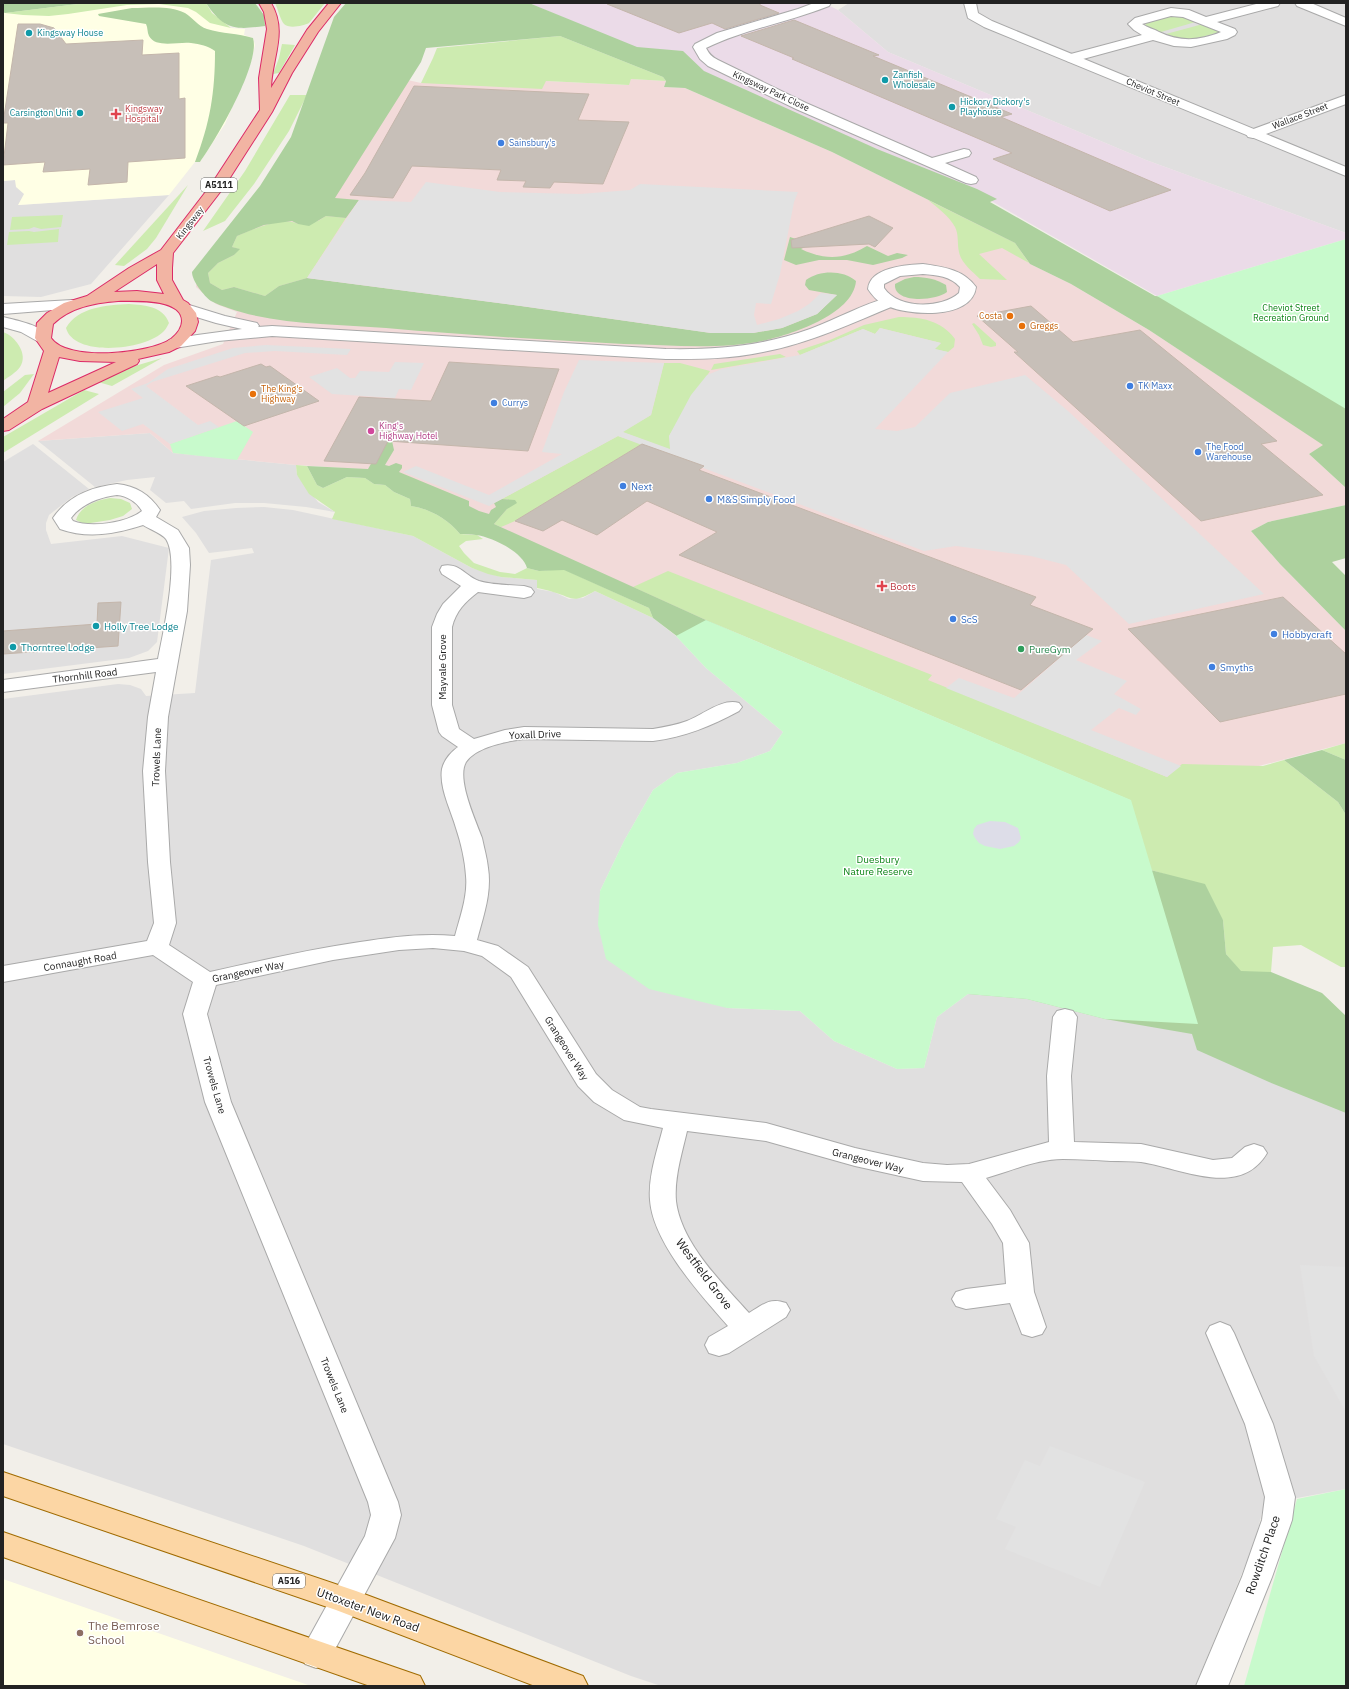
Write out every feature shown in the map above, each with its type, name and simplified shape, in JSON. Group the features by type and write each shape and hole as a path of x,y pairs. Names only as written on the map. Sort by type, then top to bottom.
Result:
{"highway":[{"path":"265,3 274,24 273,44 266,74 265,112"},
{"name":"Kingsway","path":"91,300 128,274 166,253 217,187 265,112 286,73 309,36 319,21 335,3"},
{"path":"3,426 36,405 148,353 175,343 188,329 190,316 164,281 163,268 166,253"},
{"name":"A5111","path":"36,405 48,344 45,323 50,317 72,305 91,300 118,296 161,298 182,306"},
{"path":"48,344 76,355 92,357 116,357 148,353"}],"main road":[{"name":"Uttoxeter New Road","path":"3,1484 345,1600 572,1686"},
{"path":"3,1544 409,1686"}],"street":[{"name":"Kingsway Park Close","path":"825,3 802,12 721,36 699,47 701,53 712,63 755,84 971,180"},
{"name":"Cheviot Street","path":"970,3 972,15 979,19 1346,172"},
{"path":"1207,21 1274,3"},
{"path":"1301,3 1346,22"},
{"path":"1175,12 1185,13 1207,21 1229,30 1231,33 1186,44 1156,35 1134,24 1139,21 1175,12"},
{"path":"1072,58 1156,35"},
{"name":"Wallace Street","path":"1253,134 1346,99"},
{"path":"931,163 964,153"},
{"path":"175,343 218,336 272,331 666,354 711,354 755,349 791,341 830,327 890,302 908,307 939,308 954,304 964,298 968,291 968,287 960,278 944,272 923,269 901,270 884,276 876,285 876,291 881,297 890,302"},
{"path":"3,309 72,305"},
{"path":"182,306 222,320 272,331"},
{"path":"3,322 27,330 48,344"},
{"name":"Trowels Lane","path":"144,518 172,534 180,548 181,565 177,611 158,717 154,771 159,862 165,923 157,947"},
{"path":"449,570 474,586 524,592"},
{"name":"Mayvale Grove","path":"473,747 449,732 442,705 442,627 444,616 461,595 474,586"},
{"name":"Thornhill Road","path":"3,686 168,664"},
{"name":"Yoxall Drive","path":"464,944 476,898 478,870 469,833 453,780 453,768 460,757 473,747 503,735 524,733 646,735 670,733 696,725 732,707"},
{"name":"Grangeover Way","path":"206,980 333,953 399,943 433,942 464,944 490,951 520,972 587,1080 603,1096 633,1114 677,1122 766,1132 854,1157 923,1172 947,1174 969,1173 987,1169 1046,1151 1062,1150 1141,1153 1213,1169 1241,1165 1254,1153"},
{"path":"157,947 206,980"},
{"name":"Connaught Road","path":"3,974 157,947"},
{"name":"Trowels Lane","path":"206,980 196,1014 218,1102 386,1515 380,1538 316,1654"},
{"path":"1062,1150 1059,1076 1065,1017"},
{"name":"Westfield Grove","path":"677,1122 664,1186 663,1201 670,1226 691,1261 746,1328"},
{"path":"969,1173 1001,1217 1016,1243 1020,1292 1032,1327"},
{"path":"966,1299 1020,1292"},
{"path":"719,1345 776,1310"},
{"name":"Rowditch Place","path":"1212,1686 1257,1577 1277,1520 1280,1497 1259,1424 1220,1333"}],"shaded area":[{"name":"Kingsway Hospital","path":"86,3 206,3 212,13 231,28 245,29 244,35 253,38 255,45 251,62 225,124 200,162 195,162 169,195 18,205 24,194 16,187 15,180 3,181 3,12"},
{"path":"529,3 824,3 838,10 888,52 1146,160 1346,233 1346,239 1157,296 958,182 813,124"},
{"path":"849,3 1346,3 1346,233 1146,160 888,52 838,10"},
{"path":"403,79 421,83 546,81 628,85 631,79 666,81 664,87 685,88 832,152 1015,243 1030,264 1071,284 1149,330 1324,445 1309,454 1346,488 1346,505 1268,522 1251,531 1280,564 1346,631 1346,743 1131,800 600,574 377,470 296,465 173,453 150,433 38,441 164,365 223,344 237,312 216,304 196,287 197,272"},
{"path":"15,180 25,194 19,205 169,195 91,284 41,297 3,296 3,181"},
{"path":"426,182 500,192 580,194 630,190 640,184 798,192 794,202 780,274 771,304 756,303 754,315 757,325 779,319 798,311 809,304 821,293 837,295 817,314 782,328 753,333 711,333 307,278 359,200 411,202"},
{"path":"880,328 941,343 935,349 948,352 875,429 897,431 915,427 950,393 1025,375 1068,411 1264,594 1129,624 1066,565 1031,556 956,546 924,551 618,436 489,506 403,472 416,466 489,495 562,454 542,452 564,392 579,360 664,363 651,415 623,432 670,449 669,436 691,395 707,375 722,369 800,355 863,329 875,334"},
{"path":"266,345 351,349 347,355 275,351 245,353 152,382 146,386 198,425 210,421 219,427 170,444 143,424 122,431 98,412 143,398 131,389 148,383 168,369 233,348"},
{"path":"395,362 424,363 411,390 399,389 395,398 332,394 309,377 337,368 350,378 355,378 360,371 389,372"},
{"path":"150,433 173,453 296,465 297,475 318,502 335,512 306,507 264,503 235,503 191,509 184,501 166,503 150,490 155,477 127,480 95,487 38,441"},
{"path":"33,444 89,489 72,497 49,515 46,523 46,530 51,544 122,536 169,548 157,642 148,651 129,658 3,674 3,462"},
{"path":"264,507 293,510 413,536 472,568 501,577 537,580 537,589 554,592 569,599 583,598 595,591 653,618 676,636 706,668 783,732 770,751 737,763 677,773 653,790 624,841 600,891 727,1008 800,1011 834,1041 897,1069 924,1068 937,1017 968,994 1027,999 1105,1019 1198,1024 1346,1084 1346,1489 1264,1504 1255,1542 1195,1686 661,1686 631,1676 304,1546 3,1444 3,699 118,684 130,685 141,689 146,696 195,693 211,560 254,553 252,548 209,553 196,533 182,517 204,511"},
{"path":"1086,635 1102,641 1076,660 1127,681 1114,694 1141,709 1136,715 1119,708 1091,730 1181,766 1167,777 946,688 959,678 1014,698"},
{"path":"990,821 1005,822 1018,828 1021,838 1019,842 1014,846 1000,849 985,846 979,843 973,834 974,829 977,825"},
{"path":"1300,1265 1346,1267 1346,1412 1314,1356"},
{"path":"1050,1446 1145,1482 1100,1587 1005,1549 1016,1527 996,1519 1025,1460 1040,1466"},
{"name":"The Bemrose School","path":"3,1579 311,1686 3,1686"}],"green space":[{"path":"3,3 86,3 5,13 3,12"},
{"path":"86,3 206,3 212,13 231,28 210,23 196,12 188,8 159,4 127,5 49,16 5,13"},
{"path":"206,3 255,3 264,15 265,26 238,28 231,26 219,19"},
{"path":"275,3 325,3 309,23 293,27 286,26 284,24"},
{"path":"346,3 529,3 637,47 683,51 704,71 877,149 977,189 997,199 990,202 1155,296 1180,298 1346,402 1346,488 1309,454 1323,445 1149,330 1071,284 1030,264 1015,243 832,152 685,88 664,87 666,81 663,77 560,36 426,48 421,62 335,198 359,200 346,218 326,216 309,226 292,221 264,225 237,236 232,247 240,249 234,255 218,263 208,273 210,283 222,290 234,287 265,296 279,286 307,278 711,333 753,333 782,328 817,314 837,295 809,290 805,285 806,280 818,274 838,273 851,277 856,281 852,293 844,304 818,322 774,338 745,344 693,346 534,339 306,323 246,314 213,302 205,296 199,288 194,280 192,272 260,186 291,137 334,17"},
{"path":"132,8 179,10 207,29 253,38 254,50 250,65 236,101 200,162 195,162 211,108 215,51 194,43 168,44 157,42 152,40 149,36 146,24 99,16 98,14"},
{"path":"1173,15 1185,16 1199,21 1161,32 1145,27 1146,23"},
{"path":"1203,24 1219,29 1219,32 1192,39 1174,37 1166,34"},
{"path":"560,36 663,77 666,81 631,79 629,85 546,81 542,89 421,83 437,48"},
{"path":"282,44 295,45 279,73 273,74 279,58"},
{"path":"290,95 307,95 289,131 254,184 225,221 203,231 245,171"},
{"path":"188,185 156,238 147,249 124,266 115,265"},
{"path":"928,200 1015,243 1029,263 1002,248 979,254 1007,280 980,279 967,267 960,256 957,233 953,223 943,212"},
{"path":"63,215 61,227 41,229 34,227 29,229 10,230 12,217"},
{"path":"326,216 346,218 307,278 279,286 265,296 234,287 222,290 210,283 208,273 218,263 234,255 239,249 232,247 237,236 276,222 284,221 298,224 318,221"},
{"path":"59,229 58,242 7,245 9,232 34,232"},
{"path":"790,237 796,239 805,247 801,249 809,253 826,257 850,254 867,246 888,256 897,253 908,255 902,258 873,265 847,260 819,260 796,265 784,260"},
{"name":"Cheviot Street Recreation Ground","path":"1346,239 1346,409 1157,296"},
{"path":"923,277 938,281 946,285 947,292 934,297 916,299 901,295 896,290 895,284 905,279"},
{"path":"129,304 141,305 158,310 166,317 169,323 164,331 155,338 143,343 112,348 82,344 72,338 66,328 71,321 85,311 103,306"},
{"path":"899,317 923,319 937,324 955,339 954,347 948,352 934,349 941,343 880,328 875,334 863,329 800,355 797,351 830,340 864,325"},
{"path":"974,323 996,343 996,346 991,347 983,345 972,324"},
{"path":"3,332 8,334 16,341 22,351 23,357 19,369 3,381"},
{"path":"780,354 786,357 711,370 714,364"},
{"path":"162,358 112,386 98,382 128,368"},
{"path":"664,363 680,363 710,371 669,436 671,450 622,432 651,415"},
{"path":"34,374 20,393 3,407 3,392 25,375"},
{"path":"84,390 99,394 3,453 3,437"},
{"path":"237,421 253,432 237,460 173,453 170,444"},
{"path":"618,436 642,444 515,521 501,527 494,524 507,509 508,499 502,499"},
{"path":"392,441 394,450 385,465 389,466 396,463 402,465 399,472 469,501 469,506 479,511 489,514 491,510 496,507 494,503 502,499 515,500 517,503 507,509 494,524 827,673 678,637 653,618 649,608 564,570 539,571 527,568 520,556 506,546 483,536 460,534 444,519 432,512 411,506 410,499 394,492 385,485 374,484 365,478 347,477 323,488 317,485 307,466 368,469 383,443"},
{"path":"296,465 307,466 317,485 323,488 347,477 365,478 374,484 385,485 394,492 410,499 411,506 432,512 444,519 460,534 477,535 483,539 466,541 459,546 474,563 500,572 515,574 527,568 539,571 563,569 649,608 653,618 595,591 577,599 569,598 537,588 537,580 501,577 472,568 413,536 332,519 335,512 309,494 297,475"},
{"path":"110,498 121,499 130,503 132,509 123,516 110,520 84,524 76,520 78,515 85,507 100,500"},
{"path":"1346,505 1346,558 1332,562 1346,576 1346,631 1280,564 1251,531 1268,522"},
{"path":"668,571 932,675 928,680 1167,777 1182,764 1263,766 1284,760 1338,802 1346,815 1346,967 1341,967 1301,945 1273,947 1271,972 1241,972 1226,954 1223,920 1171,876 1151,870 1130,800 706,620 633,587"},
{"name":"Duesbury Nature Reserve","path":"706,620 1131,800 1198,1024 1105,1019 1027,999 968,994 937,1017 924,1068 897,1069 834,1041 800,1011 727,1008 649,989 606,959 598,925 600,891 624,841 653,790 677,773 737,763 770,751 783,732 706,668 676,636"},
{"path":"1346,743 1346,760 1322,750"},
{"path":"1322,750 1346,760 1346,815 1338,802 1284,760"},
{"path":"1135,866 1205,884 1223,920 1226,954 1241,971 1271,972 1322,993 1346,1016 1346,1113 1269,1082 1197,1050 1192,1034 1105,1019 1027,999 968,994"},
{"path":"1346,1489 1346,1686 1244,1686 1297,1499"}],"building":[{"path":"607,3 760,3 760,5 779,13 725,29 712,23 679,33"},
{"path":"794,20 879,55 873,56 1012,114 1001,117 1171,190 1110,211 993,159 1012,153 741,36"},
{"name":"Carsington Unit","path":"18,24 40,24 54,28 66,44 143,40 142,55 179,53 179,99 185,98 185,158 128,162 127,182 88,185 90,169 43,172 45,162 3,165 8,123 3,123"},
{"name":"Sainsbury's","path":"414,86 589,94 578,120 629,122 603,184 554,182 550,188 523,187 526,181 497,180 501,170 412,166 393,198 350,195 365,173"},
{"path":"869,216 893,228 875,247 869,244 792,248 791,240"},
{"path":"1031,306 1073,342 1140,330 1277,441 1261,444 1323,495 1201,521 1014,352 1018,352 977,316"},
{"name":"Currys","path":"449,362 559,369 528,451 388,441 376,464 324,461 359,397 431,401"},
{"name":"The King's Highway","path":"261,364 266,367 270,366 319,401 244,426 186,386 217,376 220,377"},
{"path":"642,444 704,466 699,470 1036,597 1030,605 1093,629 1021,690 679,555 717,532 647,501 597,535 562,520 543,531 515,521"},
{"path":"1283,597 1346,654 1346,694 1220,722 1128,629"},
{"name":"Holly Tree Lodge","path":"121,602 118,646 3,654 3,631 97,624 98,603"}],"place":[{"name":"Kingsway House","path":"29,33"},
{"name":"Zanfish Wholesale","path":"885,80"},
{"name":"Hickory Dickory's Playhouse","path":"952,107"},
{"name":"Carsington Unit","path":"80,113"},
{"name":"Kingsway Hospital","path":"116,114"},
{"name":"Sainsbury's","path":"501,143"},
{"name":"Costa","path":"1010,316"},
{"name":"Greggs","path":"1022,326"},
{"name":"TK Maxx","path":"1130,386"},
{"name":"The King's Highway","path":"253,394"},
{"name":"Currys","path":"494,403"},
{"name":"King's Highway Hotel","path":"371,431"},
{"name":"The Food Warehouse","path":"1198,452"},
{"name":"Next","path":"623,486"},
{"name":"M&S Simply Food","path":"709,499"},
{"name":"Boots","path":"882,586"},
{"name":"ScS","path":"953,619"},
{"name":"Holly Tree Lodge","path":"96,626"},
{"name":"Hobbycraft","path":"1274,634"},
{"name":"Thorntree Lodge","path":"13,647"},
{"name":"PureGym","path":"1021,649"},
{"name":"Smyths","path":"1212,667"},
{"name":"The Bemrose School","path":"80,1633"}]}
